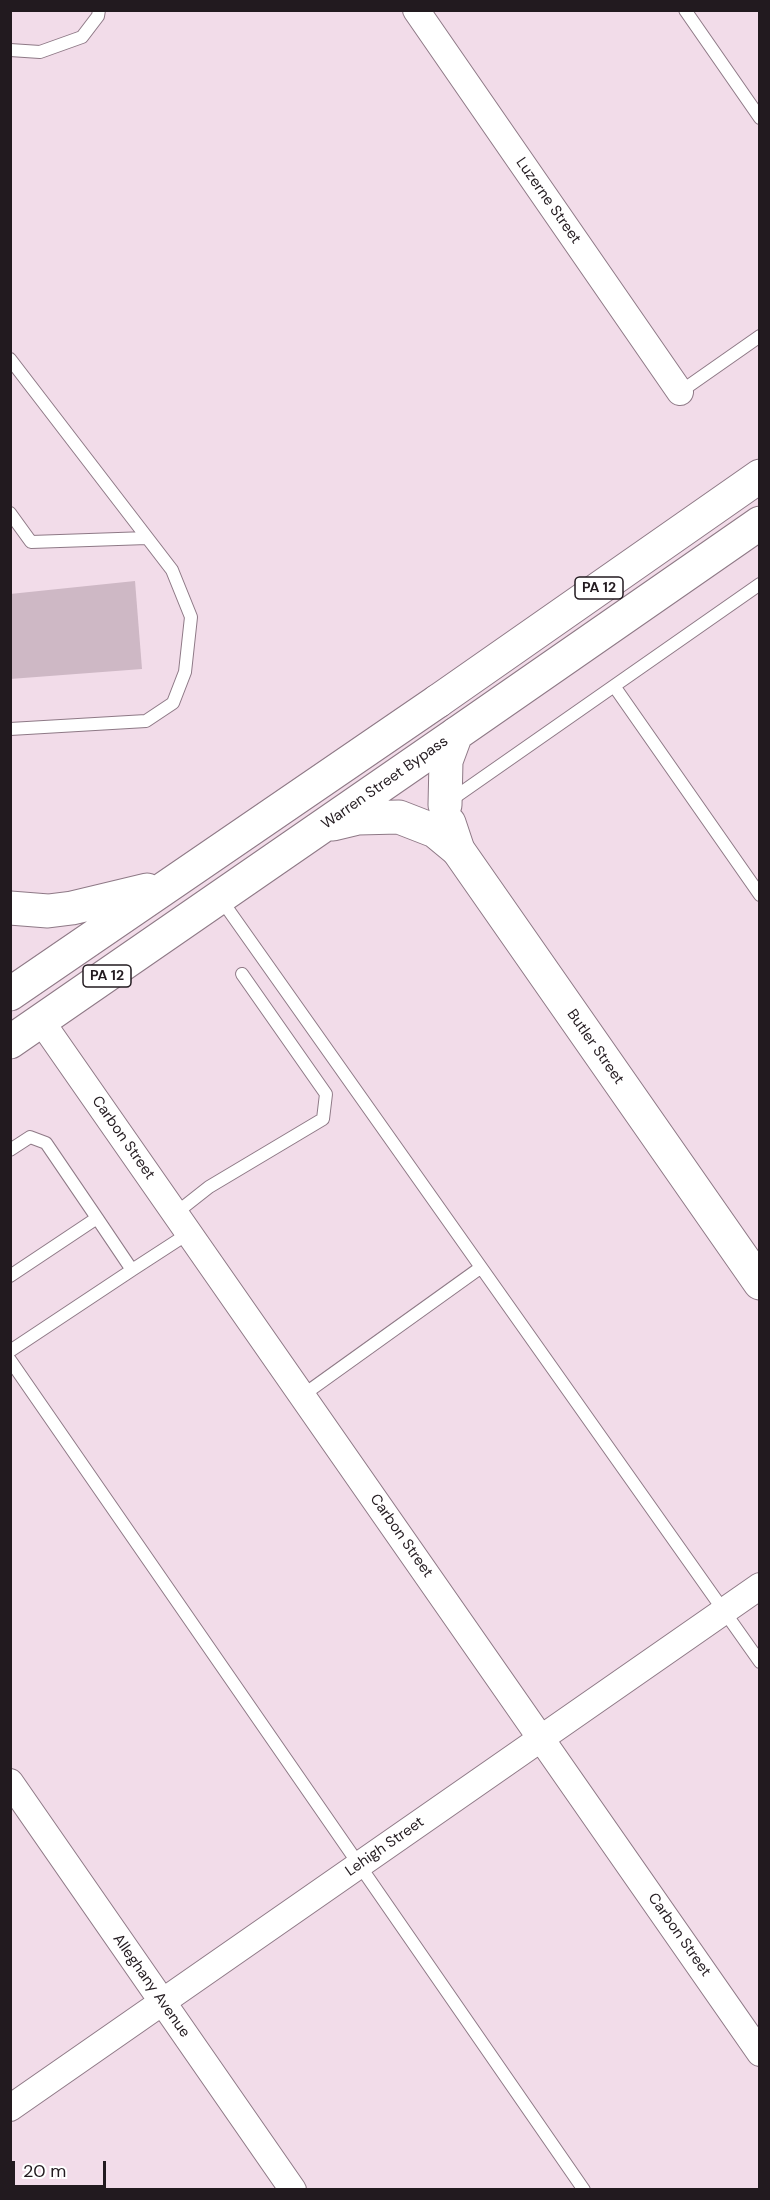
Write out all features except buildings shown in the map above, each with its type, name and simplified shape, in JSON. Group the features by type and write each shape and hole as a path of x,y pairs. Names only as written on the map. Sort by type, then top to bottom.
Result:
{"main road":[{"name":"PA 12","path":"10,994 759,476"},
{"name":"Warren Street Bypass","path":"10,1042 759,523"},
{"name":"Butler Street","path":"456,734 446,761 445,805 458,849 759,1282"},
{"path":"320,828 358,818 399,817 435,831 458,849"},
{"path":"10,908 48,911 72,908 169,884"}],"street":[{"name":"Luzerne Street","path":"416,10 680,392"},
{"name":"Carbon Street","path":"41,1021 759,2053"},
{"name":"Lehigh Street","path":"10,2108 759,1586"},
{"name":"Alleghany Avenue","path":"10,1782 293,2190"}],"lane":[{"path":"10,50 40,52 82,37 99,16 99,10"},
{"path":"685,10 759,118"},
{"path":"680,392 759,336"},
{"path":"10,359 172,570 191,616 185,672 173,703 146,721 10,729"},
{"path":"10,513 31,542 147,538"},
{"path":"445,805 759,584"},
{"path":"614,686 759,895"},
{"path":"220,898 759,1662"},
{"path":"10,1351 132,1270 183,1223 209,1187 323,1119 326,1094 242,974"},
{"path":"10,1150 30,1137 46,1143 132,1270"},
{"path":"10,1276 97,1218"},
{"path":"303,1395 480,1268"},
{"path":"10,1360 584,2190"}]}
